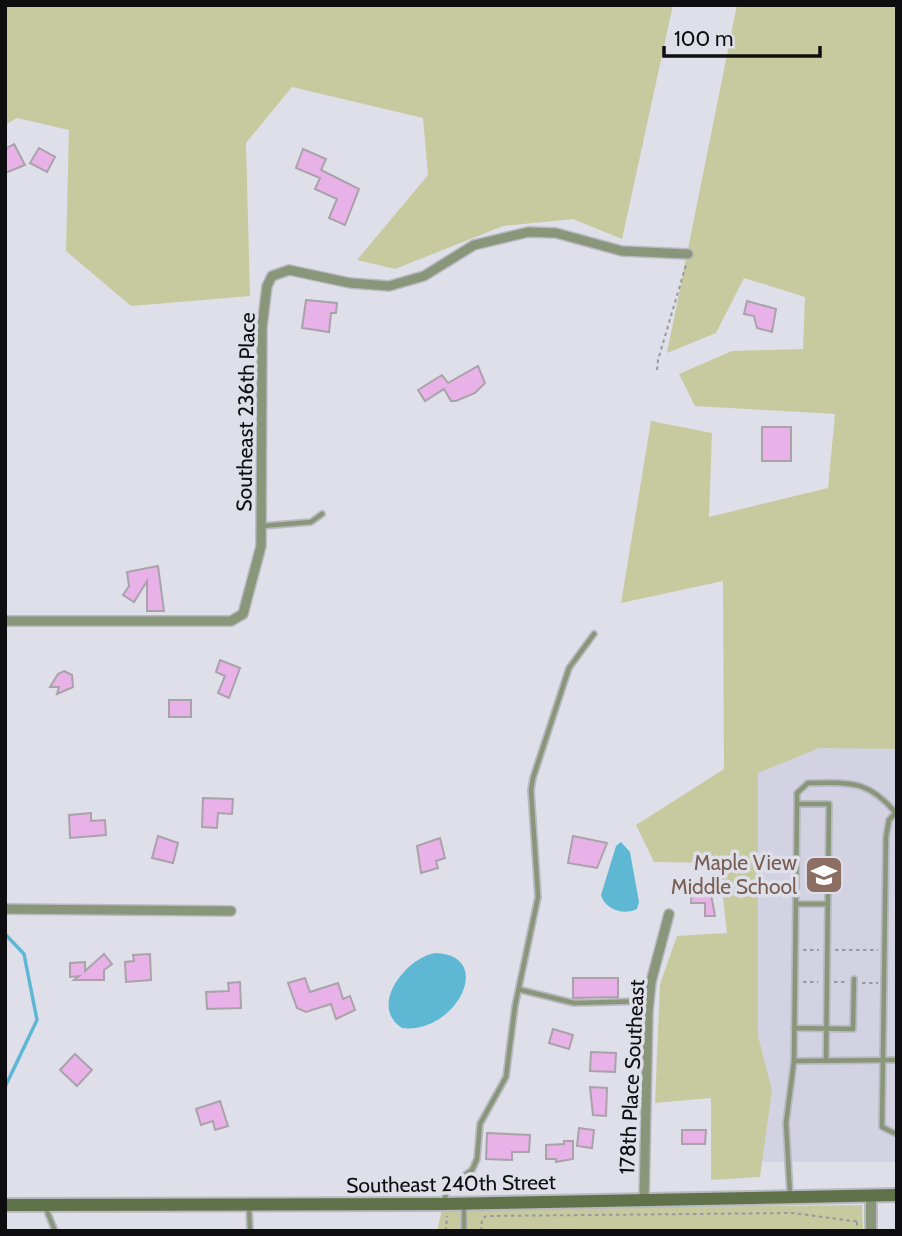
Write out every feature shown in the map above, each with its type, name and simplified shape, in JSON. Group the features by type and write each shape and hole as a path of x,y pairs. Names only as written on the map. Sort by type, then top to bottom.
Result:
{"main road":[{"name":"Southeast 240th Street","path":"5,1205 464,1204 897,1195"}],"street":[{"name":"Southeast 236th Place","path":"5,621 231,621 243,614 261,546 262,327 267,286 272,276 289,271 351,283 389,286 424,275 474,245 528,232 556,233 614,250 688,254"},
{"path":"5,909 231,911"},
{"name":"178th Place Southeast","path":"644,1201 649,1001 669,914"},
{"path":"871,1195 871,1227"}],"lane":[{"path":"262,526 311,522 322,514"},
{"path":"445,1204 448,1188 472,1170 477,1159 480,1124 506,1077 515,1006 521,990 538,897 531,790 533,778 569,668 594,634"},
{"path":"790,1198 786,1124 794,1061 797,793 808,783 855,783 882,797 896,812 886,837 881,1060 882,1127 894,1133"},
{"path":"797,804 830,804 826,1061"},
{"path":"796,904 828,904"},
{"path":"794,1027 853,1028 854,981"},
{"path":"521,990 573,1003 649,1001"},
{"path":"794,1061 897,1060"},
{"path":"464,1204 464,1231"},
{"path":"45,1205 55,1231"},
{"path":"249,1205 250,1231"}],"path":[{"path":"657,370 688,254"},
{"path":"795,950 884,950"},
{"path":"795,982 883,983"},
{"path":"445,1204 446,1231"},
{"path":"481,1231 482,1219 486,1216 793,1213 857,1221 871,1227"},
{"path":"857,1221 857,1231"}],"shaded area":[{"name":"Maple View Middle School","path":"748,587 897,587 897,1162 754,1162"}],"green space":[{"path":"5,5 673,5 622,239 573,219 503,226 395,269 357,260 428,175 423,118 292,87 246,143 250,296 131,306 66,251 69,130 17,118 5,125"},
{"path":"737,5 897,5 897,749 819,748 758,773 758,1036 772,1090 760,1177 711,1180 711,1098 655,1103 660,984 677,936 727,933 719,863 654,862 636,825 724,769 723,581 621,603 651,421 712,433 709,517 828,488 835,414 695,406 679,374 732,351 803,349 805,297 744,278 716,333 667,353"},
{"path":"862,1205 863,1231 437,1231 442,1209"}],"water":[{"path":"621,842 630,852 639,902 637,909 626,912 610,907 601,895 616,846"},
{"path":"435,953 454,957 463,967 466,979 462,994 452,1008 438,1020 421,1027 402,1028 392,1019 389,1008 395,984 413,964"}],"building":[{"path":"14,144 25,165 5,173 5,149"},
{"path":"39,148 55,157 47,172 30,163"},
{"path":"303,149 326,159 321,170 359,189 345,225 329,218 337,199 315,189 320,178 296,168"},
{"path":"306,300 337,303 336,313 331,313 329,332 302,328"},
{"path":"747,301 776,309 772,332 757,328 754,316 744,314"},
{"path":"478,366 485,383 475,393 456,401 451,401 444,389 425,401 418,390 442,375 448,383"},
{"path":"762,427 791,427 791,461 762,461"},
{"path":"158,566 164,611 147,611 147,581 134,602 123,595 129,586 127,572"},
{"path":"220,660 240,668 229,698 218,693 225,676 216,672"},
{"path":"64,671 72,675 73,687 57,694 59,687 50,687 58,674"},
{"path":"169,700 191,700 191,717 169,717"},
{"path":"203,798 233,799 232,814 218,813 217,828 202,827"},
{"path":"91,813 91,821 105,820 106,835 70,838 69,815"},
{"path":"158,836 178,843 173,863 152,858"},
{"path":"573,836 607,843 597,868 568,863"},
{"path":"440,838 445,858 436,861 438,868 421,873 417,846"},
{"path":"705,879 706,884 709,883 715,916 705,916 705,903 691,903 692,882"},
{"path":"104,954 112,964 104,970 104,980 74,980 79,976 70,977 70,963 85,962 85,971"},
{"path":"150,954 151,980 126,982 125,962 134,961 133,955"},
{"path":"305,978 310,992 338,983 343,999 350,996 355,1010 336,1019 331,1004 306,1012 297,1008 288,983"},
{"path":"573,978 618,978 618,997 573,998"},
{"path":"240,982 241,1008 207,1009 206,992 229,991 228,983"},
{"path":"553,1029 573,1035 569,1049 549,1043"},
{"path":"591,1052 616,1053 615,1072 590,1071"},
{"path":"75,1054 92,1070 77,1086 60,1070"},
{"path":"590,1087 607,1088 606,1116 593,1115"},
{"path":"220,1101 228,1126 215,1130 213,1121 201,1125 196,1109"},
{"path":"579,1128 594,1130 592,1148 577,1146"},
{"path":"682,1130 706,1130 705,1144 682,1144"},
{"path":"487,1133 530,1135 529,1152 512,1152 512,1160 486,1159"},
{"path":"564,1141 573,1141 573,1159 556,1162 556,1159 546,1159 546,1145 564,1144"}],"waterway":[{"path":"5,934 24,954 37,1020 5,1087"}],"place":[{"name":"Maple View Middle School","path":"824,875"}]}
